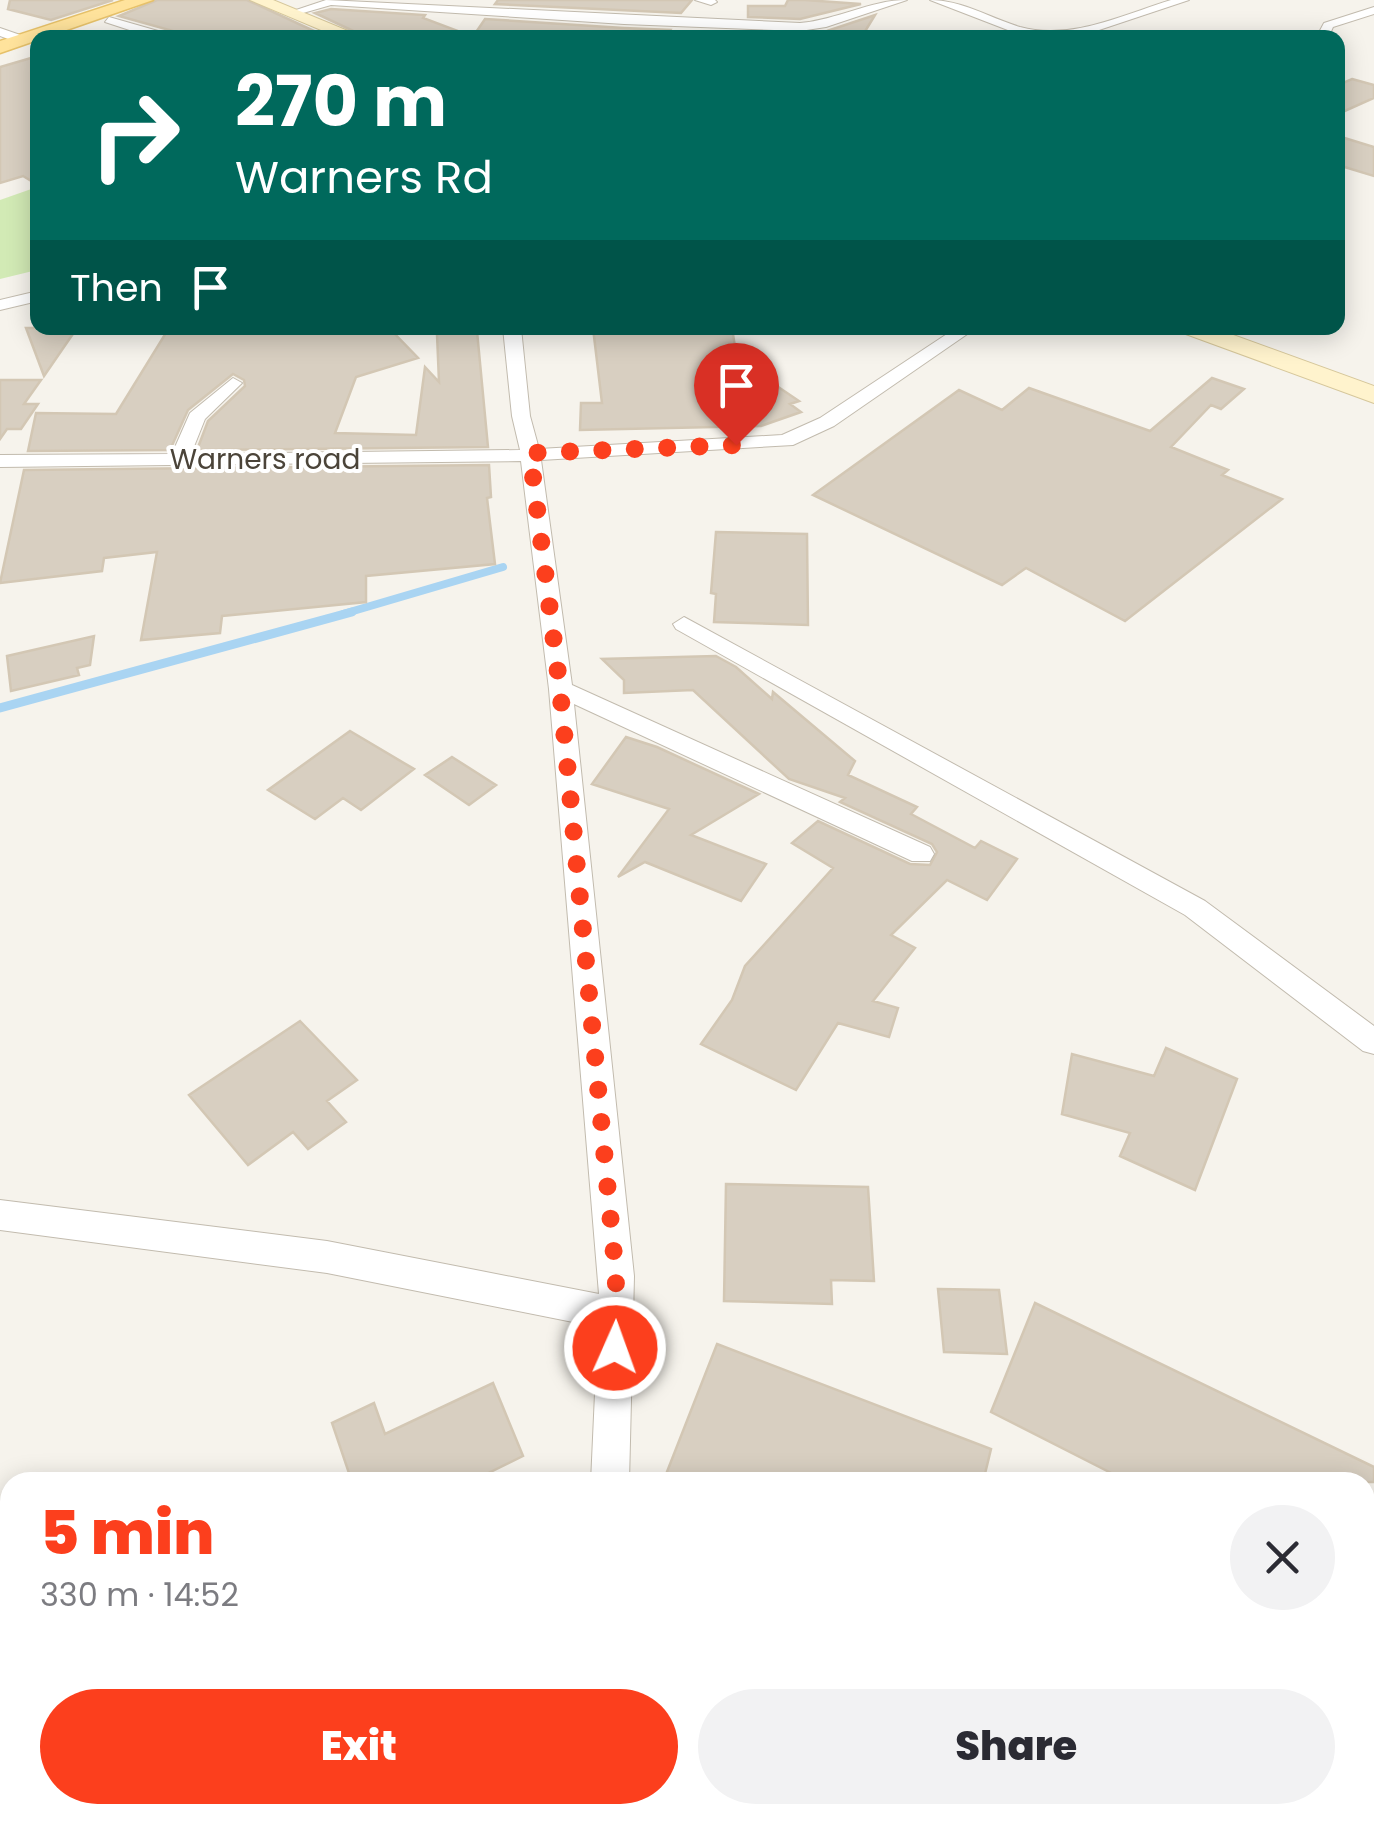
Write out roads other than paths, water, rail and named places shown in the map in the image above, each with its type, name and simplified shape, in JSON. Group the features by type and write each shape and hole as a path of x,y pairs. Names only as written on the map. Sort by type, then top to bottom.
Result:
{"main road":[{"path":"80,30 154,2"},
{"path":"67,30 154,2"},
{"path":"0,47 30,42"},
{"path":"0,56 30,42"}],"street":[{"path":"258,0 293,6 332,2 688,23 813,26 902,0"},
{"path":"936,0 1017,30"},
{"path":"1087,30 1183,0"},
{"path":"688,23 708,1"},
{"path":"293,6 340,30"},
{"path":"1326,30 1374,10"},
{"path":"110,20 142,30"},
{"path":"0,32 30,42"},
{"path":"0,305 30,298"},
{"path":"513,335 560,689 616,1276 610,1472"},
{"name":"Warners road","path":"0,461 460,459 786,441 827,422 957,335"},
{"path":"1211,335 1374,395"},
{"path":"179,460 197,418 233,383"},
{"path":"684,624 1195,908 1374,1042"},
{"path":"560,689 921,854"},
{"path":"0,1215 327,1256 616,1314"}],"waterway":[{"path":"343,614 503,567"},
{"path":"0,708 352,612"}]}
